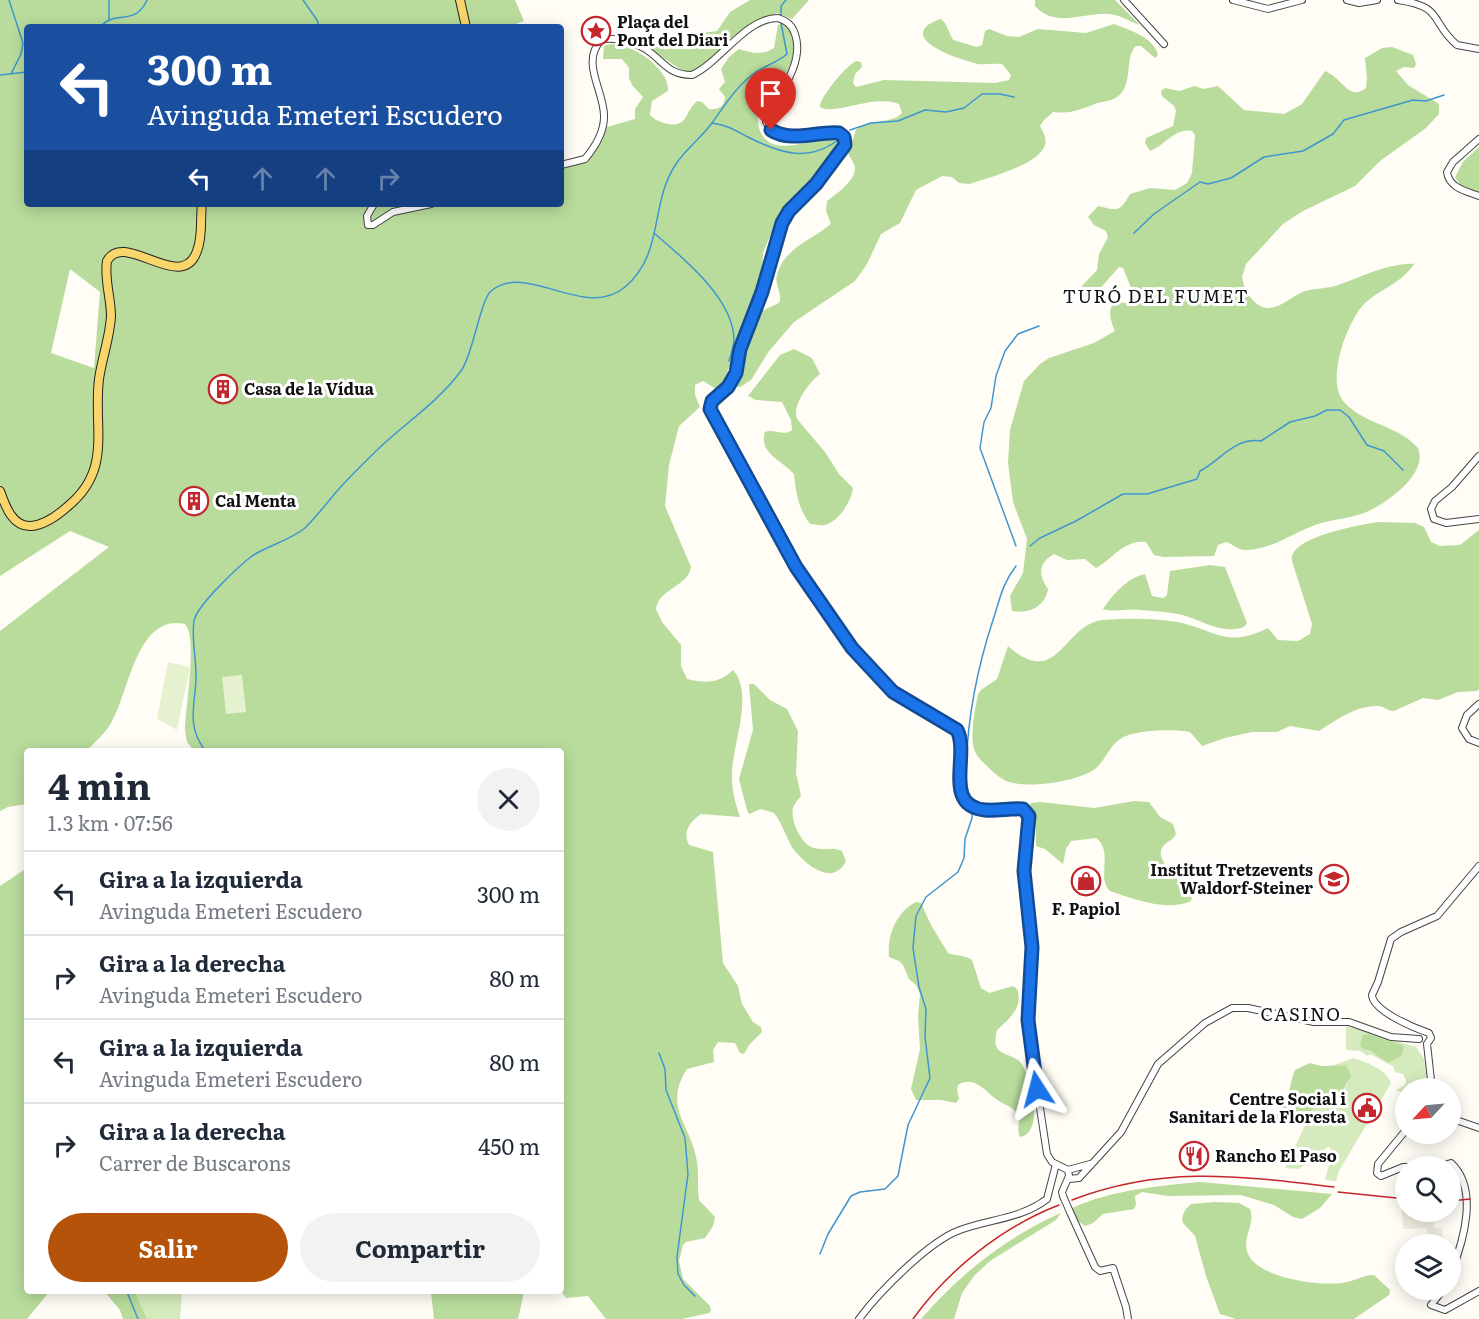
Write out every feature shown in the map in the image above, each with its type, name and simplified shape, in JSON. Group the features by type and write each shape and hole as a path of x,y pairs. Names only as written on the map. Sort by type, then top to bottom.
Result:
{"main road":[{"path":"460,0 465,24"},
{"path":"0,491 7,510 14,519 21,524 31,526 63,511 87,486 97,463 99,379 110,325 107,261 112,254 123,251 170,266 186,264 195,257 198,250 202,207"}],"street":[{"path":"1124,0 1164,44"},
{"path":"1233,0 1265,9 1302,0"},
{"path":"1347,0 1359,3 1377,0"},
{"path":"1398,0 1426,7 1434,13 1457,45 1479,50"},
{"path":"564,164 585,159 601,131 604,115 595,83 594,66 596,49 601,40 612,39 645,49 672,72 692,75 716,60 739,35 771,18 787,22 796,36 798,58 782,92 769,108 766,122 771,130 786,135 810,136 839,133 844,137 845,145 816,184 789,211 782,223 762,292 742,344 736,373 728,387 712,401 710,409 796,567 852,648 893,692 957,730 961,742 960,785 962,795 971,806 986,810 1023,809 1029,816 1024,871 1032,947 1028,1029 1046,1149 1053,1162 1068,1170 1090,1164"},
{"path":"1479,139 1453,162 1447,172 1451,184 1479,196"},
{"path":"372,207 367,216 369,225 393,212 417,207"},
{"path":"1479,456 1431,509 1434,519 1446,523 1479,519"},
{"path":"1479,704 1467,715 1461,729 1468,739 1479,743"},
{"path":"1431,1078 1427,1044 1431,1036 1383,1010 1372,1000 1372,995 1391,939 1437,916 1479,866"},
{"path":"1069,1179 1079,1178 1108,1147 1128,1121 1158,1064 1205,1023 1232,1008 1248,1008 1314,1022 1349,1022 1391,1037 1419,1039 1422,1043 1427,1044"},
{"path":"1419,1039 1420,1034 1425,1032"},
{"path":"1461,1122 1479,1128"},
{"path":"1395,1143 1378,1164 1377,1173 1381,1176 1395,1170"},
{"path":"859,1319 902,1272 948,1236 982,1223 1022,1214 1047,1200 1053,1162"},
{"path":"1068,1170 1069,1179 1063,1196 1070,1214 1095,1267 1100,1271 1113,1268 1128,1319"},
{"path":"1461,1173 1474,1192"},
{"path":"1461,1248 1469,1229 1475,1203"},
{"path":"1435,1300 1431,1305 1445,1310 1479,1291"}],"green space":[{"path":"0,0 515,0 524,21 516,24 24,24 24,207 564,207 564,168 578,164 591,156 607,127 635,119 635,109 643,97 632,85 629,68 622,59 603,59 604,46 613,44 623,46 634,50 655,64 667,82 668,91 652,101 650,115 660,122 675,124 683,121 697,101 702,102 709,109 720,107 725,97 719,89 725,82 721,69 729,57 739,49 752,53 769,51 774,48 778,25 783,23 788,26 793,45 793,56 778,86 757,113 760,131 767,141 777,145 789,146 836,138 843,141 838,155 780,212 763,253 762,276 723,384 716,389 703,381 695,385 695,395 700,407 679,426 669,465 665,506 691,567 685,579 662,596 656,609 662,622 681,645 681,666 687,679 701,682 718,680 733,670 742,692 741,719 732,777 740,817 701,814 691,824 686,835 689,845 713,852 723,963 738,986 742,1004 753,1022 761,1027 762,1032 749,1045 744,1054 740,1053 735,1043 718,1042 713,1050 714,1062 687,1069 677,1095 678,1106 697,1162 699,1200 715,1217 713,1226 705,1238 686,1242 683,1245 679,1261 683,1279 710,1306 709,1313 682,1319 606,1319 588,1296 566,1298 563,1294 564,748 192,748 187,742 185,731 191,658 189,631 185,624 168,624 155,631 136,658 117,710 103,734 90,748 24,748 24,804 0,811 0,631 109,547 70,531 0,576","holes":["70,269 100,292 94,368 51,353"]},
{"path":"750,0 809,0 792,19 777,13 741,31 703,65 690,71 683,71 639,42 642,38 665,45 684,44 694,34 717,31 730,12"},
{"path":"1035,0 1115,0 1140,25 1108,14 1070,18 1052,17 1035,6"},
{"path":"941,19 953,40 977,47 982,45 985,31 989,29 1007,36 1019,37 1038,29 1086,33 1114,24 1152,43 1158,55 1155,58 1141,46 1136,46 1130,57 1125,86 1117,97 1074,111 1053,112 1040,126 1045,137 1045,145 1041,152 1023,165 969,184 959,183 952,177 942,176 916,190 900,223 881,234 867,264 855,281 794,322 769,351 751,380 740,387 735,387 746,349 762,311 779,303 780,296 776,279 781,266 792,251 831,224 826,211 827,201 845,187 852,177 855,167 848,153 856,130 867,124 892,119 902,113 899,104 888,102 866,103 835,109 820,107 824,97 840,75 856,61 861,62 862,67 855,74 853,83 856,87 884,80 995,83 1009,80 1011,75 1002,64 972,62 929,44 925,39 924,30"},
{"path":"1392,47 1413,55 1416,64 1414,68 1404,67 1396,71 1408,85 1439,104 1439,114 1426,128 1380,161 1355,186 1303,211 1283,224 1246,264 1242,277 1253,301 1262,307 1272,308 1305,291 1334,286 1395,265 1414,264 1397,281 1364,304 1357,313 1345,337 1337,367 1339,392 1344,402 1361,415 1401,434 1418,448 1420,458 1411,478 1393,496 1373,509 1315,525 1274,544 1256,549 1241,549 1226,542 1218,545 1214,556 1163,557 1154,555 1146,542 1138,542 1125,547 1096,568 1085,559 1067,560 1054,554 1042,565 1042,579 1048,589 1044,600 1030,610 1012,611 1010,596 1023,573 1027,539 1013,502 1008,463 1010,430 1024,381 1049,358 1094,343 1115,331 1110,316 1112,305 1114,302 1129,303 1134,295 1123,268 1119,267 1096,293 1082,298 1078,294 1082,286 1097,270 1099,254 1108,237 1106,231 1094,225 1088,217 1098,206 1118,209 1130,194 1150,188 1175,190 1187,183 1192,173 1195,135 1192,131 1175,134 1150,151 1145,143 1146,138 1173,126 1176,111 1174,106 1162,96 1161,91 1165,88 1180,91 1194,86 1204,89 1218,86 1244,110 1284,114 1302,104 1325,71 1350,91 1360,92 1366,88 1365,58 1382,48"},
{"path":"1479,147 1479,193 1461,186 1455,177 1463,162"},
{"path":"794,349 812,358 820,374 811,382 799,401 797,419 825,452 839,474 853,488 850,499 843,510 835,520 825,525 810,524 798,500 794,474 765,446 765,432 785,433 792,430 791,420 782,402 756,400 748,396 780,355"},
{"path":"1378,522 1415,523 1424,527 1431,542 1440,546 1460,545 1479,530 1479,689 1477,691 1458,692 1438,700 1423,698 1394,711 1378,706 1360,708 1319,731 1290,726 1277,732 1252,732 1202,746 1190,732 1140,732 1126,736 1115,743 1101,763 1092,771 1050,783 1026,784 1006,781 992,771 976,753 973,729 978,694 997,679 1008,646 1025,658 1038,661 1050,658 1060,651 1090,624 1103,620 1131,619 1177,622 1231,637 1241,637 1268,628 1278,640 1298,641 1310,634 1312,624 1292,561 1294,553 1301,545 1313,539"},
{"path":"1210,565 1225,567 1247,623 1244,627 1220,628 1166,612 1103,609 1121,587 1138,576 1145,574 1152,596 1163,598 1167,595 1170,571"},
{"path":"168,662 190,667 177,730 157,719"},
{"path":"242,675 246,712 226,714 222,677"},
{"path":"749,684 754,684 770,700 787,709 798,731 796,773 801,796 793,808 795,826 810,846 842,851 846,861 841,869 827,873 812,867 794,850 774,813 761,809 749,814 747,810 739,779 753,730"},
{"path":"1134,801 1149,802 1160,817 1173,824 1176,834 1162,848 1162,860 1189,891 1192,896 1191,901 1161,905 1110,891 1104,879 1104,850 1096,838 1071,841 1066,849 1063,864 1045,849 1036,846 1036,821 1029,808 1031,803 1094,808"},
{"path":"24,870 24,1294 47,1294 27,1319 0,1319 0,886"},
{"path":"916,902 921,903 948,953 972,960 981,988 989,993 1013,986 1017,989 1019,1001 1017,1007 997,1030 995,1041 999,1051 1021,1063 1029,1080 1034,1116 1028,1133 1020,1137 1018,1117 1015,1111 975,1083 964,1082 958,1085 959,1099 956,1103 941,1100 916,1100 911,1089 920,1049 918,1016 920,994 916,985 909,979 903,965 889,957 889,949 891,933 898,918"},
{"path":"1346,1026 1416,1047 1424,1059 1427,1078 1405,1078 1403,1074 1395,1072 1393,1066 1370,1054 1368,1056 1360,1051 1346,1050"},
{"path":"1368,1034 1404,1046 1402,1055 1388,1063 1371,1051 1361,1048 1363,1035"},
{"path":"1353,1058 1381,1071 1391,1083 1339,1171 1336,1181 1325,1180 1330,1161 1330,1147 1326,1148 1316,1161 1308,1162 1299,1169 1285,1168 1315,1104 1320,1101 1328,1104 1345,1089 1352,1076 1346,1065 1334,1065"},
{"path":"1310,1063 1321,1066 1346,1065 1352,1076 1343,1091 1328,1104 1320,1101 1315,1104 1307,1122 1270,1118 1282,1109 1288,1097 1295,1070"},
{"path":"1200,1182 1332,1194 1320,1208 1302,1219 1293,1217 1274,1205 1241,1195 1168,1196 1142,1192 1135,1196 1134,1209 1103,1214 1093,1223 1085,1226 1078,1221 1072,1208 1119,1193"},
{"path":"1239,1203 1250,1209 1251,1220 1246,1248 1254,1262 1264,1269 1290,1279 1332,1284 1374,1275 1390,1290 1389,1295 1354,1319 1236,1319 1220,1314 1195,1236 1183,1223 1182,1218 1185,1210 1191,1204"},
{"path":"1061,1213 1056,1220 990,1261 974,1276 962,1293 954,1319 921,1319 985,1258 1021,1233"},
{"path":"107,1294 136,1294 147,1319 123,1319 120,1310"},
{"path":"136,1294 182,1294 180,1319 147,1319"},
{"path":"431,1294 524,1294 518,1319 434,1319"}],"shaded area":[{"path":"1403,1222 1434,1222 1434,1228 1442,1228 1442,1234 1427,1234 1427,1228 1403,1229"}],"waterway":[{"path":"9,0 23,43 21,54 11,74"},
{"path":"109,0 109,19"},
{"path":"104,24 112,19 137,13 147,0"},
{"path":"303,0 318,24"},
{"path":"781,15 781,6 786,0"},
{"path":"203,748 196,734 193,718 196,673 193,628 202,606 228,577 252,556 305,528 359,468 452,383 465,363 483,305 491,291 506,284 522,282 592,298 609,296 625,287 638,274 652,244 662,195 676,164 743,83 756,72 787,54 781,23"},
{"path":"0,75 24,72"},
{"path":"850,130 871,123 898,121 925,110 946,112 964,108 982,94 1014,97"},
{"path":"1134,233 1154,214 1200,182 1208,184 1231,178 1264,157 1303,151 1333,134 1344,120 1413,100 1426,101 1444,95"},
{"path":"712,123 731,128 772,148 795,153 818,151 841,138"},
{"path":"655,234 705,280 725,309 734,339 729,361"},
{"path":"1016,546 980,448 984,422 991,408 996,376 1005,351 1018,334 1039,326"},
{"path":"1030,546 1040,538 1076,521 1123,494 1147,494 1197,479 1200,471 1243,442 1261,441 1290,422 1315,416 1327,410 1340,410 1349,417 1367,445 1384,451 1403,470"},
{"path":"971,801 966,779 966,759 973,698 987,640 1004,585 1016,566"},
{"path":"820,1254 828,1234 851,1196 860,1192 885,1189 898,1176 908,1125 930,1078 925,1037 926,1009 919,987 913,948 916,916 926,897 958,872 964,858 965,839 972,818 972,809"},
{"path":"659,1053 665,1069 666,1090 685,1138 688,1174 677,1257 678,1274 684,1285 695,1296"},
{"path":"128,1294 138,1319"}],"railway":[{"path":"1072,1200 1138,1182 1202,1176 1266,1179 1334,1187"},
{"path":"1338,1192 1395,1198"},
{"path":"1461,1200 1470,1199"},
{"path":"913,1319 943,1284 978,1252 1017,1225 1059,1205"}],"place":[{"name":"Plaça del Pont del Diari","path":"596,31"},
{"name":"Casa de la Vídua","path":"223,389"},
{"name":"Cal Menta","path":"194,501"},
{"name":"Institut Tretzevents Waldorf-Steiner","path":"1334,879"},
{"name":"F. Papiol","path":"1086,881"},
{"name":"Centre Social i Sanitari de la Floresta","path":"1367,1108"},
{"name":"Rancho El Paso","path":"1194,1156"}],"district":[{"name":"TURÓ DEL FUMET","path":"1156,297"},
{"name":"CASINO","path":"1301,1015"}],"route":[{"path":"771,130 786,135 802,136 839,133 844,137 845,145 816,184 785,216 774,243 762,292 740,349 736,373 728,387 712,401 710,409 796,567 852,648 893,692 957,730 961,742 960,785 965,801 973,807 986,810 1023,809 1028,813 1030,820 1024,871 1032,947 1028,1029 1037,1089"}]}
